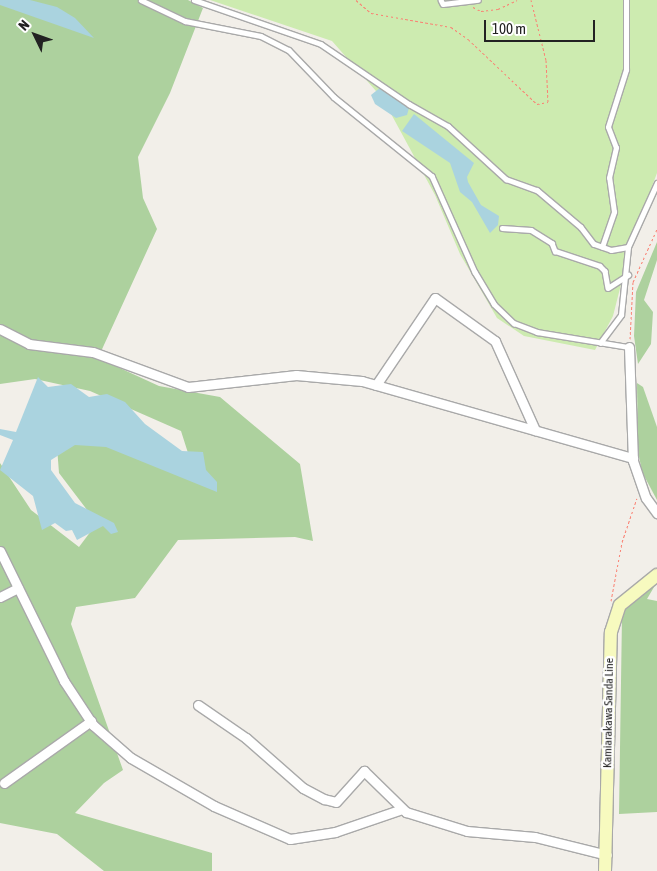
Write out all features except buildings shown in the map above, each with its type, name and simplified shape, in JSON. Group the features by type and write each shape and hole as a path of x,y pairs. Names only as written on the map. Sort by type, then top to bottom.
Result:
{"main road":[{"name":"Kamiarakawa Sanda Line","path":"605,871 607,855 611,632 620,604 657,575"}],"street":[{"path":"376,384 435,298 495,341 535,430"},
{"path":"0,329 29,344 93,352 188,387 303,374 376,384 632,458"},
{"path":"629,347 632,458 641,486 657,513"},
{"path":"0,552 44,645 91,722 106,738 152,771 279,837 309,838 402,809"},
{"path":"0,597 18,588"},
{"path":"198,706 246,738 303,788 324,799 336,802 364,771 402,809 467,831 535,837 607,855"},
{"path":"4,783 91,722"}],"lane":[{"path":"141,0 185,21 261,36 289,50 334,97 432,176 475,272 500,311 514,324 537,332 629,347"},
{"path":"194,0 320,44 409,104 448,126 506,179 537,190 581,226 594,244 610,250 628,247"},
{"path":"441,0 443,4 478,0"},
{"path":"602,247 614,212 609,178 616,148 608,127 626,70 626,0"},
{"path":"600,343 621,315 628,275 628,247 657,183"},
{"path":"502,228 531,230 552,243 555,251 600,266 605,271 608,288 628,275"}],"path":[{"path":"356,0 371,14 451,28 468,39 537,104 548,102 546,60 531,0"},
{"path":"467,4 481,11 517,0"},
{"path":"629,347 633,282 657,229"},
{"path":"611,605 622,542 641,486"}],"green space":[{"path":"0,0 188,0 203,8 170,93 138,157 143,198 157,229 98,358 159,386 220,397 300,464 313,541 295,537 178,540 135,598 76,607 71,624 123,770 104,783 75,813 212,853 212,871 104,871 57,834 0,823 0,463 31,510 79,547 97,523 59,473 57,447 103,433 195,475 181,431 90,391 35,379 0,384"},
{"path":"210,0 657,0 657,173 633,237 613,316 595,350 524,336 497,318 460,254 435,195 383,99 332,41"},
{"path":"657,242 657,260 644,300 653,312 651,344 638,364 634,336 636,292"},
{"path":"637,383 643,387 657,427 657,500 642,472 638,451"},
{"path":"657,582 647,599 657,601 657,812 619,814 622,616 631,598"}],"water":[{"path":"0,0 30,0 57,7 75,18 94,38 0,5"},
{"path":"381,87 409,108 407,115 396,118 375,104 371,95"},
{"path":"414,114 474,163 467,177 468,182 481,205 499,216 498,225 490,233 472,202 460,192 450,163 402,131"},
{"path":"38,377 48,387 71,384 89,397 107,394 125,402 145,424 182,451 203,452 206,470 217,482 217,492 106,447 75,445 51,460 51,470 75,503 114,523 118,532 111,534 103,526 77,540 72,530 66,531 55,523 42,530 33,496 0,470 13,440 0,435 0,429 16,432"}]}
